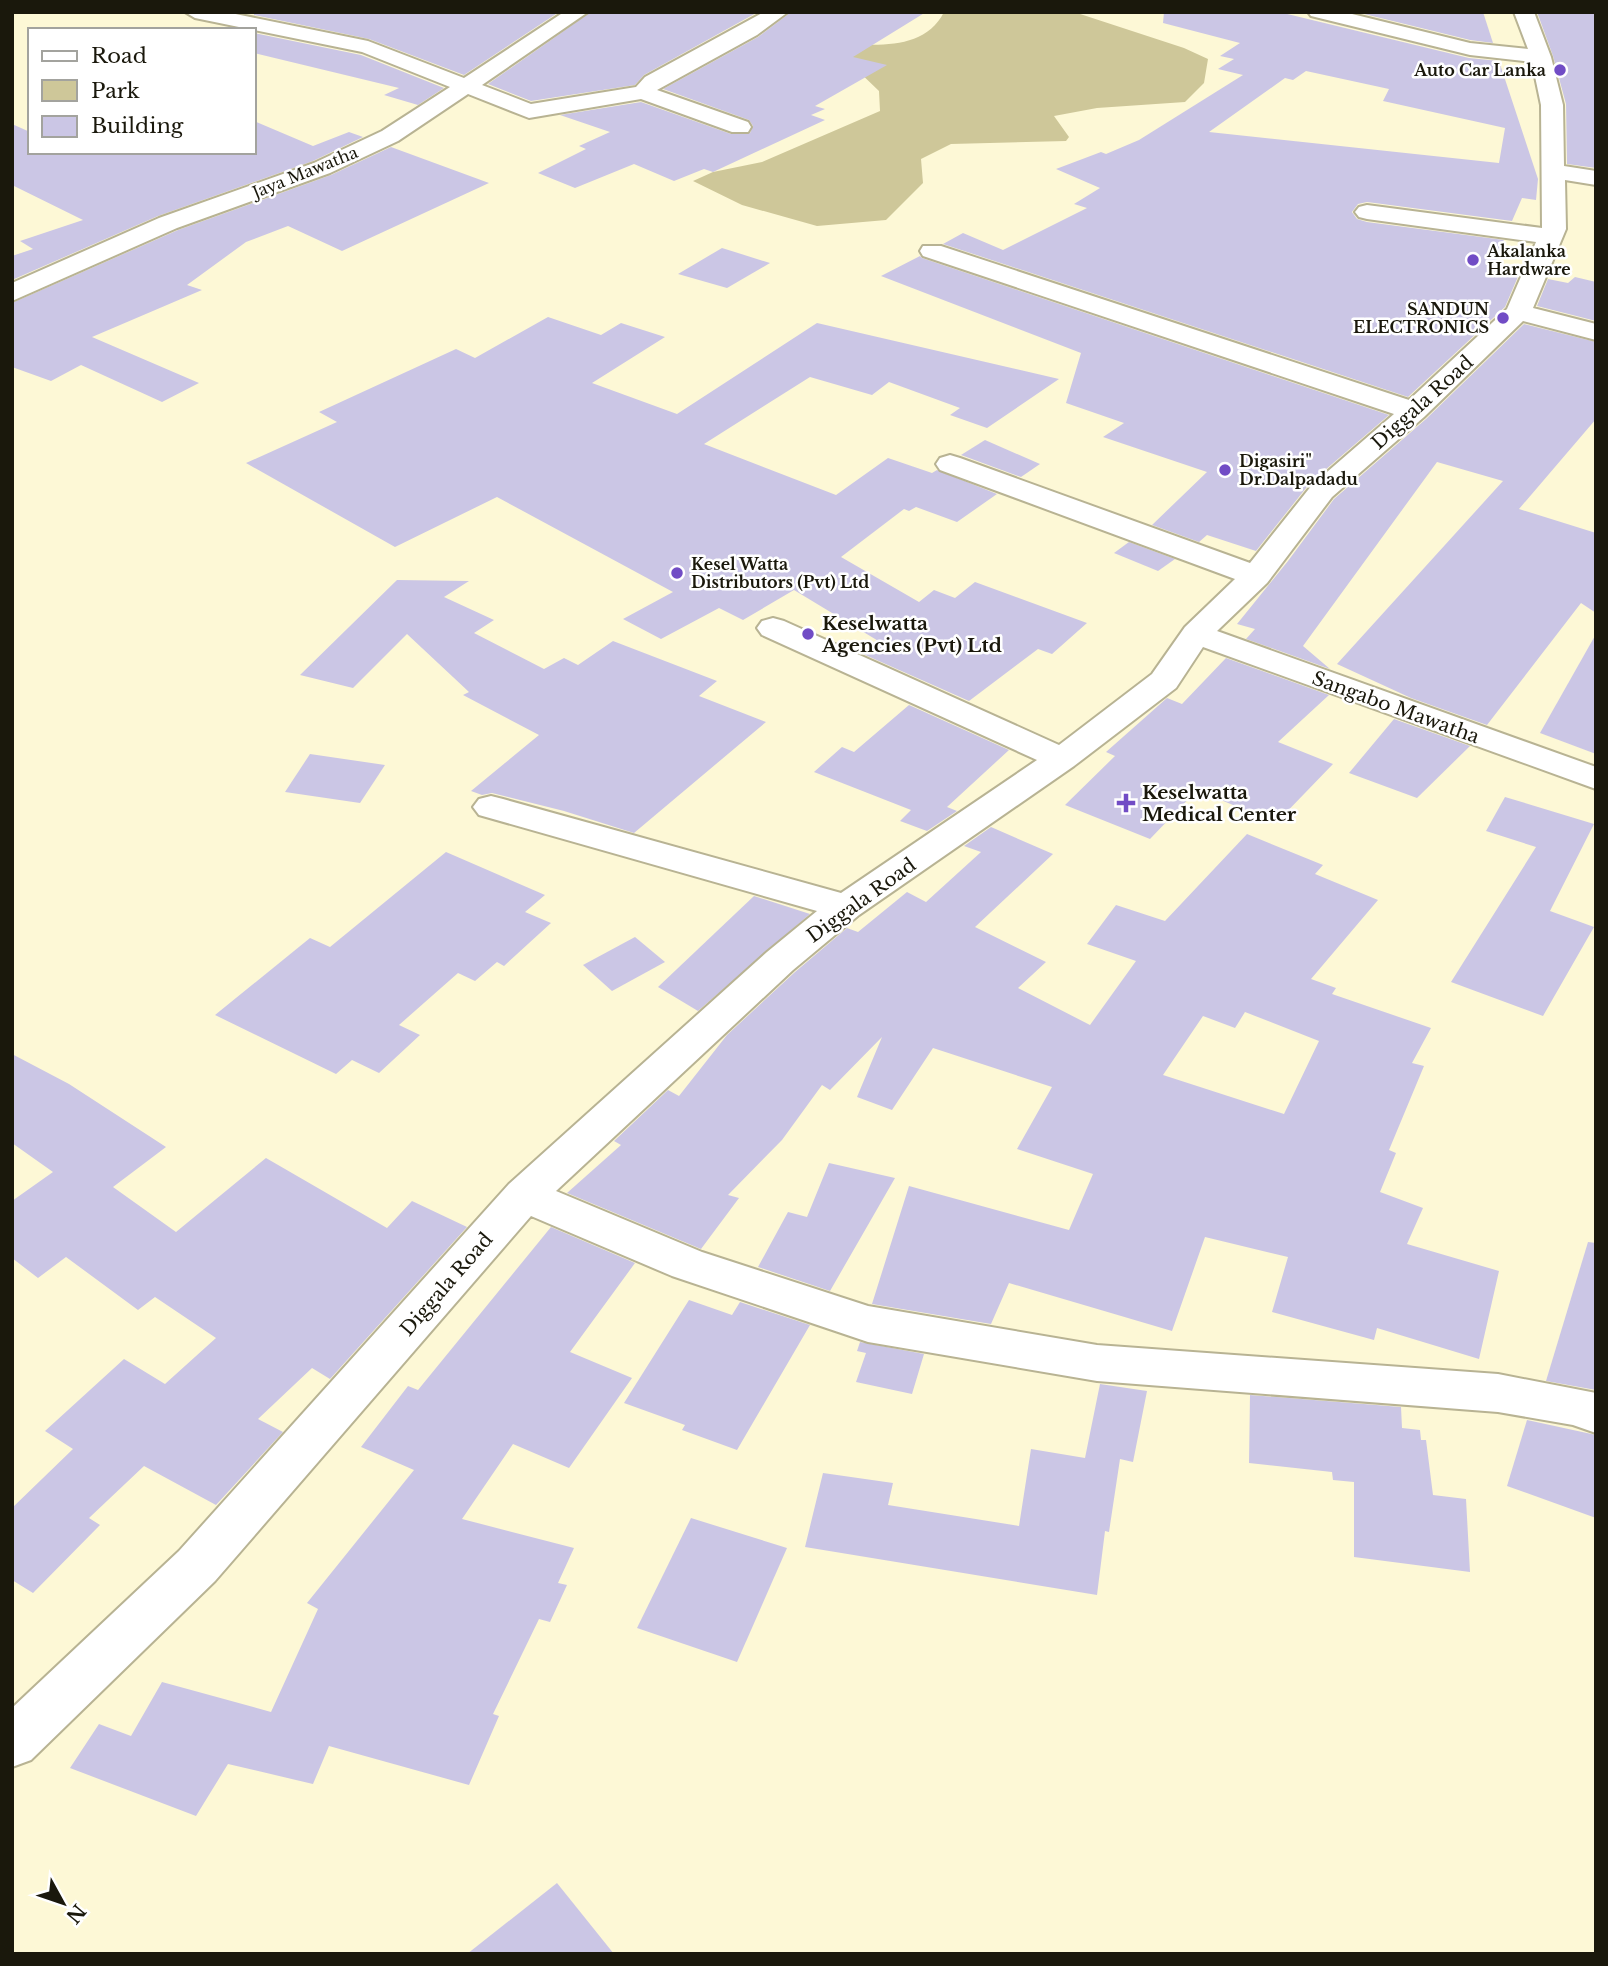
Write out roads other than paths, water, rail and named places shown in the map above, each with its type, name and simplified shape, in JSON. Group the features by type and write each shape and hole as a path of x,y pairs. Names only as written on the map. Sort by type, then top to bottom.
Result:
{"street":[{"path":"195,12 368,47 529,111 643,92 740,128"},
{"name":"Jaya Mawatha","path":"12,293 168,223 322,168 390,136 578,12"},
{"path":"643,92 653,82 750,31 778,12"},
{"path":"1318,12 1470,49 1541,57"},
{"name":"Diggala Road","path":"12,1743 197,1566 524,1195 780,961 846,907 1062,759 1164,681 1196,634 1256,576 1322,491 1414,411 1518,312 1554,229 1552,105 1541,57 1524,12"},
{"path":"1553,171 1596,178"},
{"path":"1367,212 1550,237"},
{"path":"932,251 1414,411"},
{"path":"1518,312 1596,332"},
{"path":"950,464 1256,576"},
{"path":"773,628 1062,759"},
{"name":"Sangabo Mawatha","path":"1196,634 1596,779"},
{"path":"491,807 846,907"},
{"path":"524,1195 687,1264 868,1324 1097,1363 1498,1393 1580,1407 1596,1414"}],"place":[{"name":"Auto Car Lanka","path":"1560,70"},
{"name":"Akalanka Hardware","path":"1473,260"},
{"name":"SANDUN ELECTRONICS","path":"1503,318"},
{"name":"Digasiri\" Dr.Dalpadadu","path":"1225,470"},
{"name":"Kesel Watta Distributors (Pvt) Ltd","path":"677,573"},
{"name":"Keselwatta Agencies (Pvt) Ltd","path":"808,634"},
{"name":"Keselwatta Medical Center","path":"1126,803"}]}
